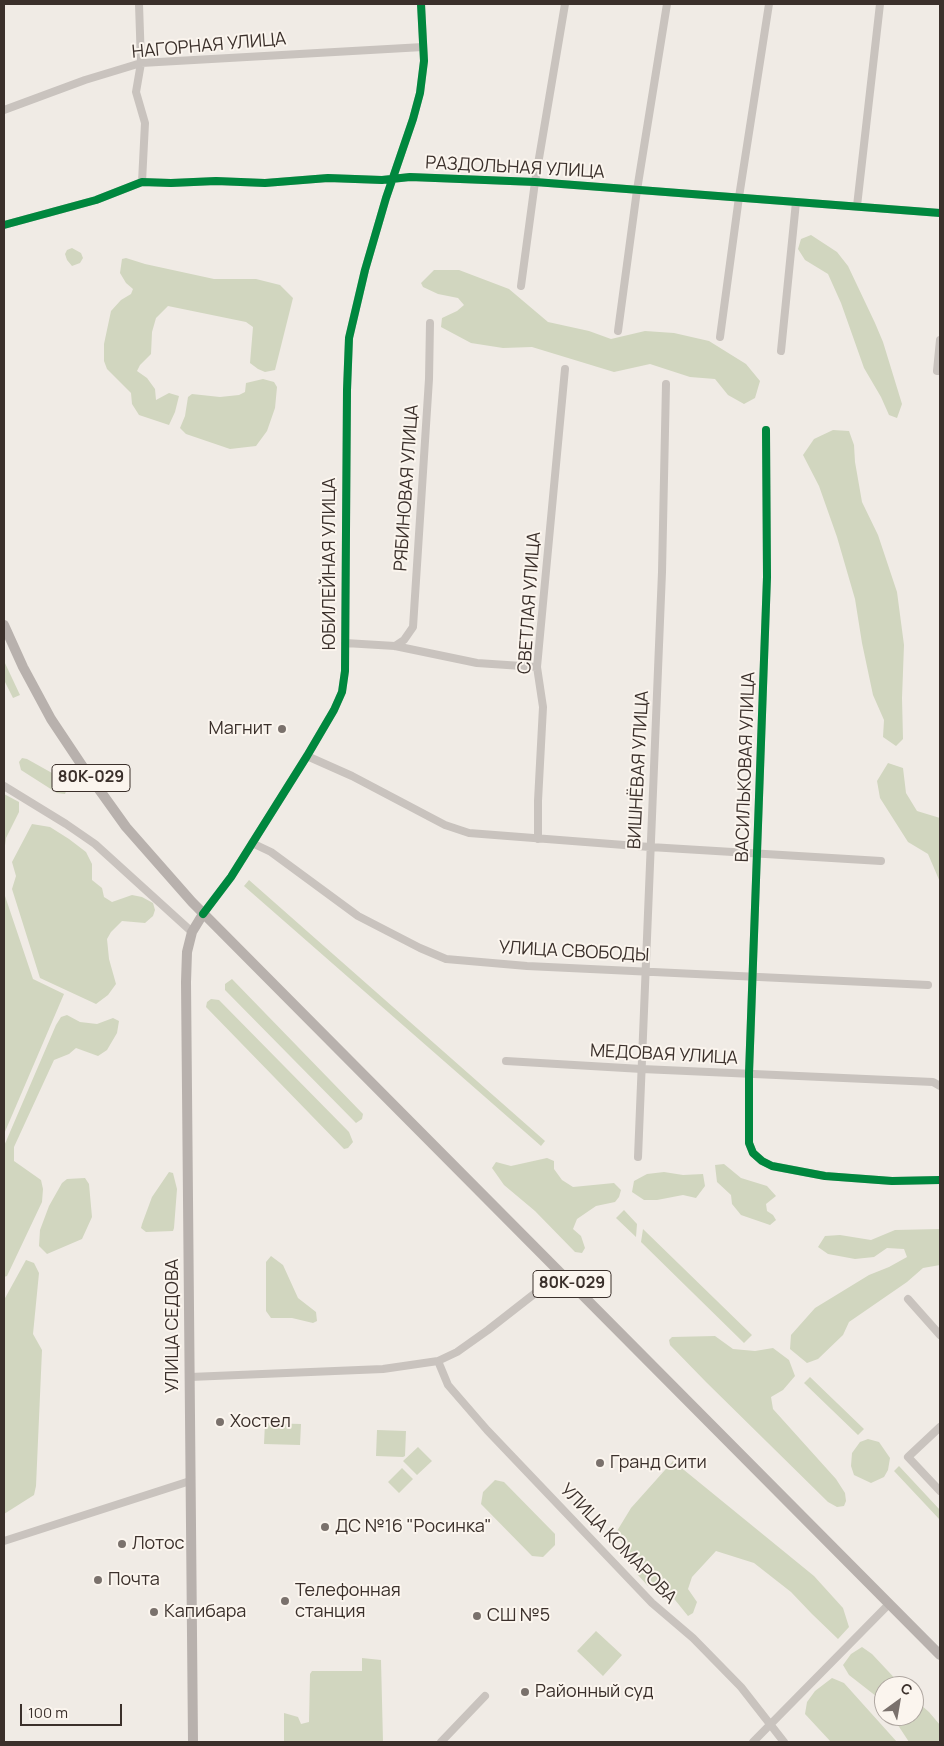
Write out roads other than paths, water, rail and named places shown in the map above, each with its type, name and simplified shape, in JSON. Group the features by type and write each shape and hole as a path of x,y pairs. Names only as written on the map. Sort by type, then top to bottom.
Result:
{"main road":[{"name":"80К-029","path":"4,625 23,667 51,719 82,767 126,827 203,914 940,1655"},
{"name":"УЛИЦА СЕДОВА","path":"193,1742 186,982 187,952 192,932 203,914"}],"street":[{"path":"139,4 140,63 136,92 145,122 142,182"},
{"name":"ЮБИЛЕЙНАЯ УЛИЦА","path":"203,914 252,843 340,700 345,671 346,390 349,338 365,270 420,93 423,74 423,47 420,4"},
{"path":"618,330 636,190 668,4"},
{"path":"720,337 769,4"},
{"path":"857,206 880,4"},
{"path":"521,286 535,182 565,5"},
{"name":"НАГОРНАЯ УЛИЦА","path":"4,110 85,80 140,63 423,47"},
{"name":"РАЗДОЛЬНАЯ УЛИЦА","path":"4,225 96,200 142,182 216,181 265,183 328,178 382,180 410,177 535,182 940,213"},
{"path":"781,352 796,202"},
{"name":"РЯБИНОВАЯ УЛИЦА","path":"395,646 404,640 413,627 429,379 430,323"},
{"path":"937,371 940,340"},
{"name":"СВЕТЛАЯ УЛИЦА","path":"538,839 543,707 537,667 565,369"},
{"name":"ВИШНЁВАЯ УЛИЦА","path":"638,1157 662,572 666,384"},
{"name":"ВАСИЛЬКОВАЯ УЛИЦА","path":"766,430 767,577 749,1143 753,1153 762,1161 772,1166 825,1176 892,1181 940,1180"},
{"path":"345,642 395,646 477,663 537,667"},
{"path":"307,756 352,776 445,825 469,833 650,847 881,861"},
{"path":"4,786 95,844 192,932"},
{"name":"УЛИЦА СВОБОДЫ","path":"252,843 271,852 358,916 420,948 446,959 527,966 928,985"},
{"name":"МЕДОВАЯ УЛИЦА","path":"506,1061 642,1070 933,1082 940,1086"},
{"path":"190,1377 383,1369 438,1361 457,1352 488,1330 561,1273"},
{"path":"908,1299 940,1335"},
{"name":"УЛИЦА КОМАРОВА","path":"438,1361 448,1385 486,1430 652,1603 693,1638 741,1687 784,1742"},
{"path":"940,1427 908,1457 940,1491"},
{"path":"4,1541 190,1481"},
{"path":"753,1742 888,1604"},
{"path":"441,1742 486,1696"}],"place":[{"name":"Магнит","path":"282,729"},
{"name":"Хостел","path":"220,1422"},
{"name":"Гранд Сити","path":"600,1463"},
{"name":"ДС №16 \"Росинка\"","path":"325,1527"},
{"name":"Лотос","path":"122,1544"},
{"name":"Почта","path":"98,1580"},
{"name":"Телефонная станция","path":"285,1601"},
{"name":"Капибара","path":"154,1612"},
{"name":"СШ №5","path":"477,1616"},
{"name":"Районный суд","path":"525,1692"}]}
